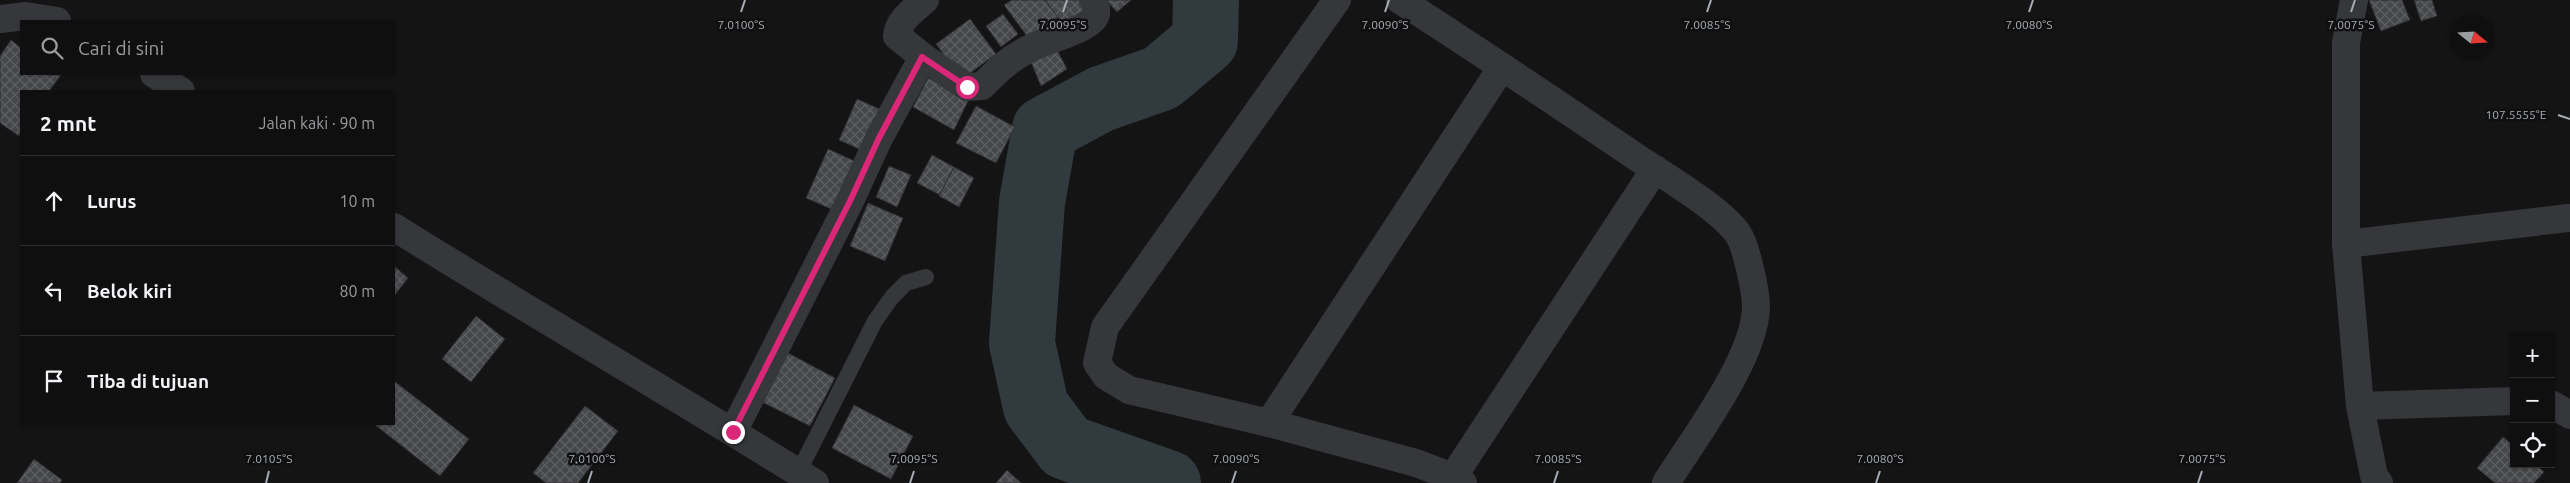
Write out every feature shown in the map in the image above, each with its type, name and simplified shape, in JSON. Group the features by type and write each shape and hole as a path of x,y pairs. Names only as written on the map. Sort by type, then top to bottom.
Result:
{"street":[{"path":"925,0 903,20 897,30 897,36 922,57 967,87 975,88 982,86 1008,61 1031,48 1087,24 1095,17 1096,9 1093,0"},
{"path":"1337,0 1105,327 1097,363 1106,376 1129,390 1269,423 1416,463 1458,480 1655,169"},
{"path":"1400,0 1655,169 1724,218 1739,235 1751,276 1756,307 1752,332 1737,371 1666,483"},
{"path":"2354,0 2346,44 2346,244 2360,406 2374,476 2379,483"},
{"path":"0,19 26,16 51,20"},
{"path":"733,432 850,201 879,138 922,57"},
{"path":"1269,423 1502,67"},
{"path":"156,75 179,90"},
{"path":"2346,244 2568,218"},
{"path":"395,228 807,478"},
{"path":"2360,406 2510,401"},
{"path":"2555,406 2570,415"}],"lane":[{"path":"807,478 875,321 892,297 906,283 926,277"}],"building":[{"path":"1012,0 1045,0 1058,17 1029,39 1004,5"},
{"path":"1045,0 1081,0 1089,12 1066,29"},
{"path":"1106,0 1131,0 1117,12"},
{"path":"2369,0 2402,0 2410,20 2381,31"},
{"path":"2414,0 2432,0 2437,16 2421,21"},
{"path":"1003,14 1018,34 1001,47 986,26"},
{"path":"970,19 996,54 962,79 936,44"},
{"path":"11,40 20,47 20,75 61,75 50,90 20,90 19,136 0,123 0,56"},
{"path":"1054,44 1067,69 1041,86 1029,57"},
{"path":"928,78 969,99 954,130 913,107"},
{"path":"857,99 884,111 866,152 839,140"},
{"path":"976,106 1015,127 996,163 956,143"},
{"path":"828,149 859,163 838,212 806,198"},
{"path":"932,155 954,167 940,195 917,183"},
{"path":"889,166 911,175 897,207 876,197"},
{"path":"954,167 974,178 959,207 939,196"},
{"path":"868,203 903,218 885,261 850,246"},
{"path":"395,267 408,278 395,295"},
{"path":"476,316 505,339 471,382 442,359"},
{"path":"788,353 835,378 810,426 762,402"},
{"path":"395,382 469,439 440,476 375,425 395,425"},
{"path":"854,405 913,436 891,479 832,448"},
{"path":"585,406 618,431 578,483 546,483 533,473"},
{"path":"2503,437 2510,443 2510,468 2540,468 2544,472 2534,483 2495,483 2477,468"},
{"path":"34,459 62,480 60,483 17,483"},
{"path":"1007,470 1021,483 996,483"}],"waterway":[{"path":"1168,483 1066,447 1036,407 1022,343 1032,202 1045,129 1101,99 1161,78 1205,41 1206,0"}],"route":[{"path":"733,432 837,223 850,201 879,138 922,57 967,87"}]}
